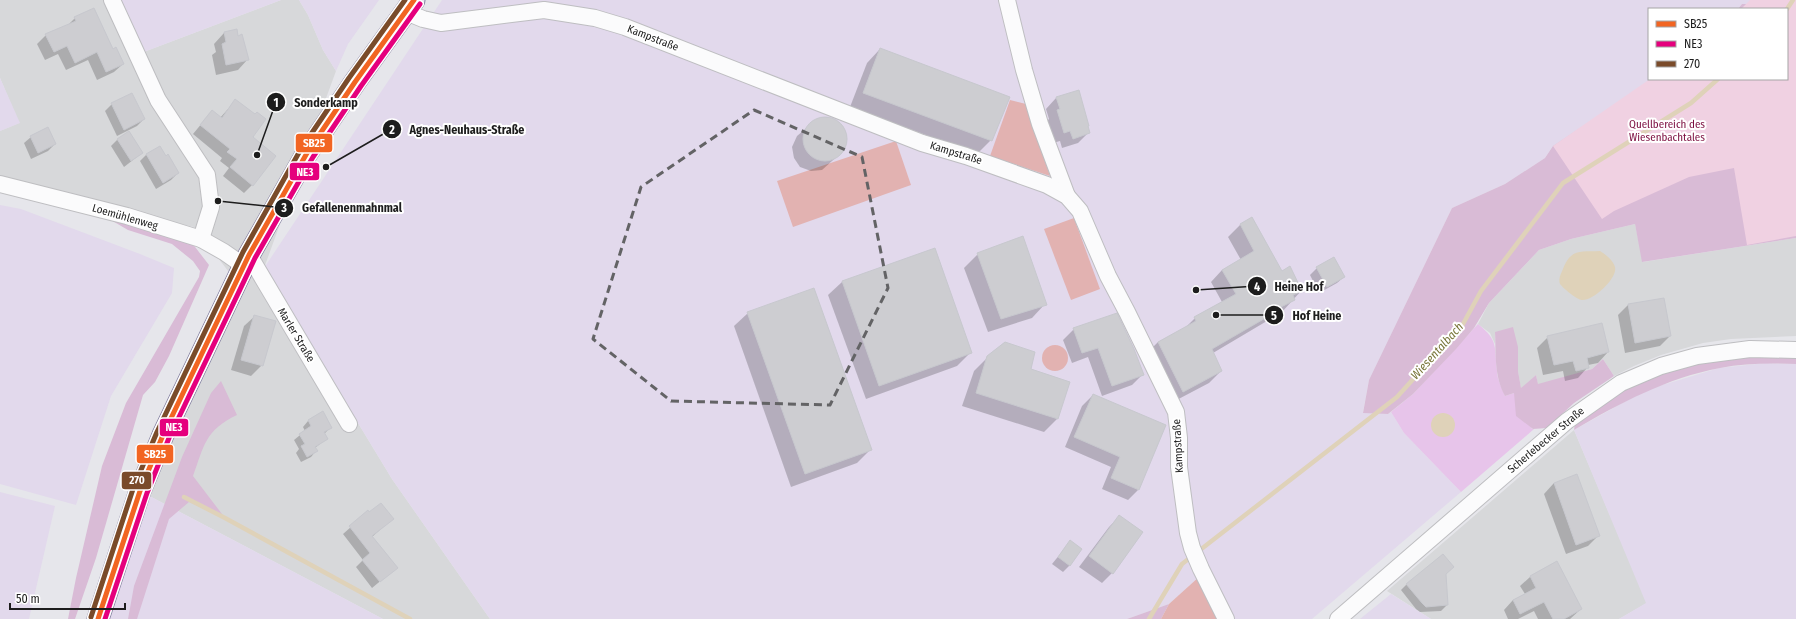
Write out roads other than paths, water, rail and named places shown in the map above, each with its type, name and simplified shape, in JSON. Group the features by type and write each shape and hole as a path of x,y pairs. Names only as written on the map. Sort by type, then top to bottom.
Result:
{"main road":[{"path":"98,619 140,491 164,435 246,261 308,153 355,82 410,6"}],"street":[{"path":"112,0 158,100 208,175 212,207 201,239"},
{"path":"1008,0 1024,70 1040,124 1067,196"},
{"name":"Kampstraße","path":"410,6 423,19 441,23 544,10 595,18 625,27 922,143 966,156 1047,185 1067,196 1080,211 1108,276 1176,412 1179,438 1181,491 1192,548 1226,619"},
{"name":"Loemühlenweg","path":"0,184 127,216 201,239 224,252 246,261"},
{"name":"Marler Straße","path":"246,261 346,420"},
{"name":"Scherlebecker Straße","path":"1338,619 1567,420 1621,384 1661,366 1697,356 1750,350 1796,350"}],"waterway":[{"name":"Wiesentalbach","path":"1788,8 1793,0"},
{"name":"Wiesentalbach","path":"1149,619 1182,564 1397,397 1463,324 1481,291 1563,183 1691,103 1717,80"},
{"path":"184,497 410,619"}],"place":[{"name":"Sonderkamp","path":"257,155"},
{"name":"Agnes-Neuhaus-Straße","path":"326,167"},
{"name":"Gefallenenmahnmal","path":"218,201"},
{"name":"Heine Hof","path":"1196,290"},
{"name":"Hof Heine","path":"1216,315"}],"park label":[{"name":"Quellbereich des Wiesenbachtales","path":"1667,130"}]}
